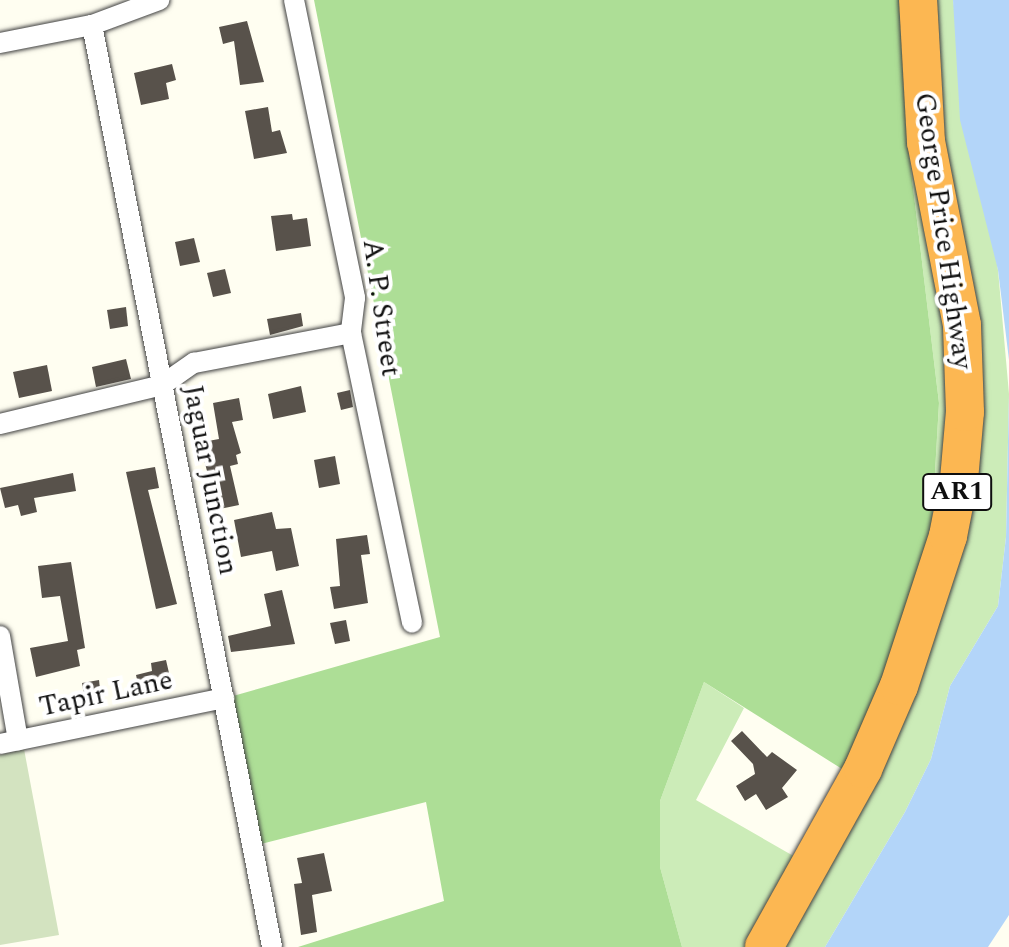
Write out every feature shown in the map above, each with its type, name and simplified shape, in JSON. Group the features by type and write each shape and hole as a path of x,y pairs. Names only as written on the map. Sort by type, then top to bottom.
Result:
{"highway":[{"name":"George Price Highway","path":"764,947 863,769 899,686 948,536 959,480 965,412 962,325 926,142 918,0"}],"street":[{"path":"0,43 92,25 159,0"},
{"name":"A. P. Street","path":"294,0 355,298 351,333 412,623"},
{"name":"Jaguar Junction","path":"92,25 272,947"},
{"path":"0,424 162,385 194,363 351,333"},
{"path":"0,636 9,742"},
{"name":"Tapir Lane","path":"9,742 224,698"}],"green space":[{"path":"314,0 903,0 910,162 939,403 930,559 850,774 704,682 660,801 660,867 682,947 298,947 444,901 426,802 257,845 226,698 440,637"},
{"path":"903,0 953,0 998,270 1009,394 1006,537 998,606 950,686 931,759 905,812 825,947 682,947 660,867 660,801 704,682 744,708 696,800 797,858 819,826 930,559 939,403 910,162"},
{"path":"24,749 59,935 0,945 0,755"}],"water":[{"path":"953,0 1009,0 1009,360 998,270 960,120"},
{"path":"1009,394 1009,915 988,947 825,947 905,812 931,759 950,686 998,606 1006,537"}],"building":[{"path":"247,21 264,82 240,85 234,41 223,44 219,27"},
{"path":"172,64 176,80 166,83 169,99 141,105 134,73"},
{"path":"268,107 272,132 280,130 287,153 254,159 245,111"},
{"path":"292,214 293,220 307,218 311,246 276,251 271,216"},
{"path":"194,238 200,262 180,266 175,242"},
{"path":"225,269 231,293 213,297 207,273"},
{"path":"126,307 128,326 110,329 107,310"},
{"path":"301,313 303,326 270,335 267,319"},
{"path":"126,359 131,379 96,387 92,367"},
{"path":"47,365 52,391 19,398 13,372"},
{"path":"301,386 306,412 273,419 268,394"},
{"path":"350,390 353,407 341,410 337,393"},
{"path":"239,398 243,420 232,422 241,453 236,455 238,464 230,466 239,505 210,511 206,491 212,490 202,452 210,450 208,441 219,439 213,403"},
{"path":"335,456 340,484 319,488 314,460"},
{"path":"155,467 159,488 148,490 177,604 156,609 126,472"},
{"path":"73,473 76,491 34,498 37,512 21,516 18,505 5,508 0,488"},
{"path":"272,512 276,529 291,528 299,566 276,571 272,551 241,557 234,520"},
{"path":"367,535 370,554 361,555 368,603 334,609 330,587 340,586 336,539"},
{"path":"71,562 85,648 77,650 80,666 36,677 30,648 68,641 60,596 42,598 38,566"},
{"path":"282,590 295,644 231,652 228,636 271,626 264,594"},
{"path":"346,620 350,641 335,644 330,623"},
{"path":"166,660 172,686 140,693 136,675 152,671 151,663"},
{"path":"99,680 101,698 85,701 82,683"},
{"path":"742,731 767,757 772,752 797,770 782,788 788,797 766,810 756,794 745,801 736,786 755,774 753,764 731,741"},
{"path":"324,853 332,891 312,895 317,932 301,935 294,884 302,883 297,858"}]}
